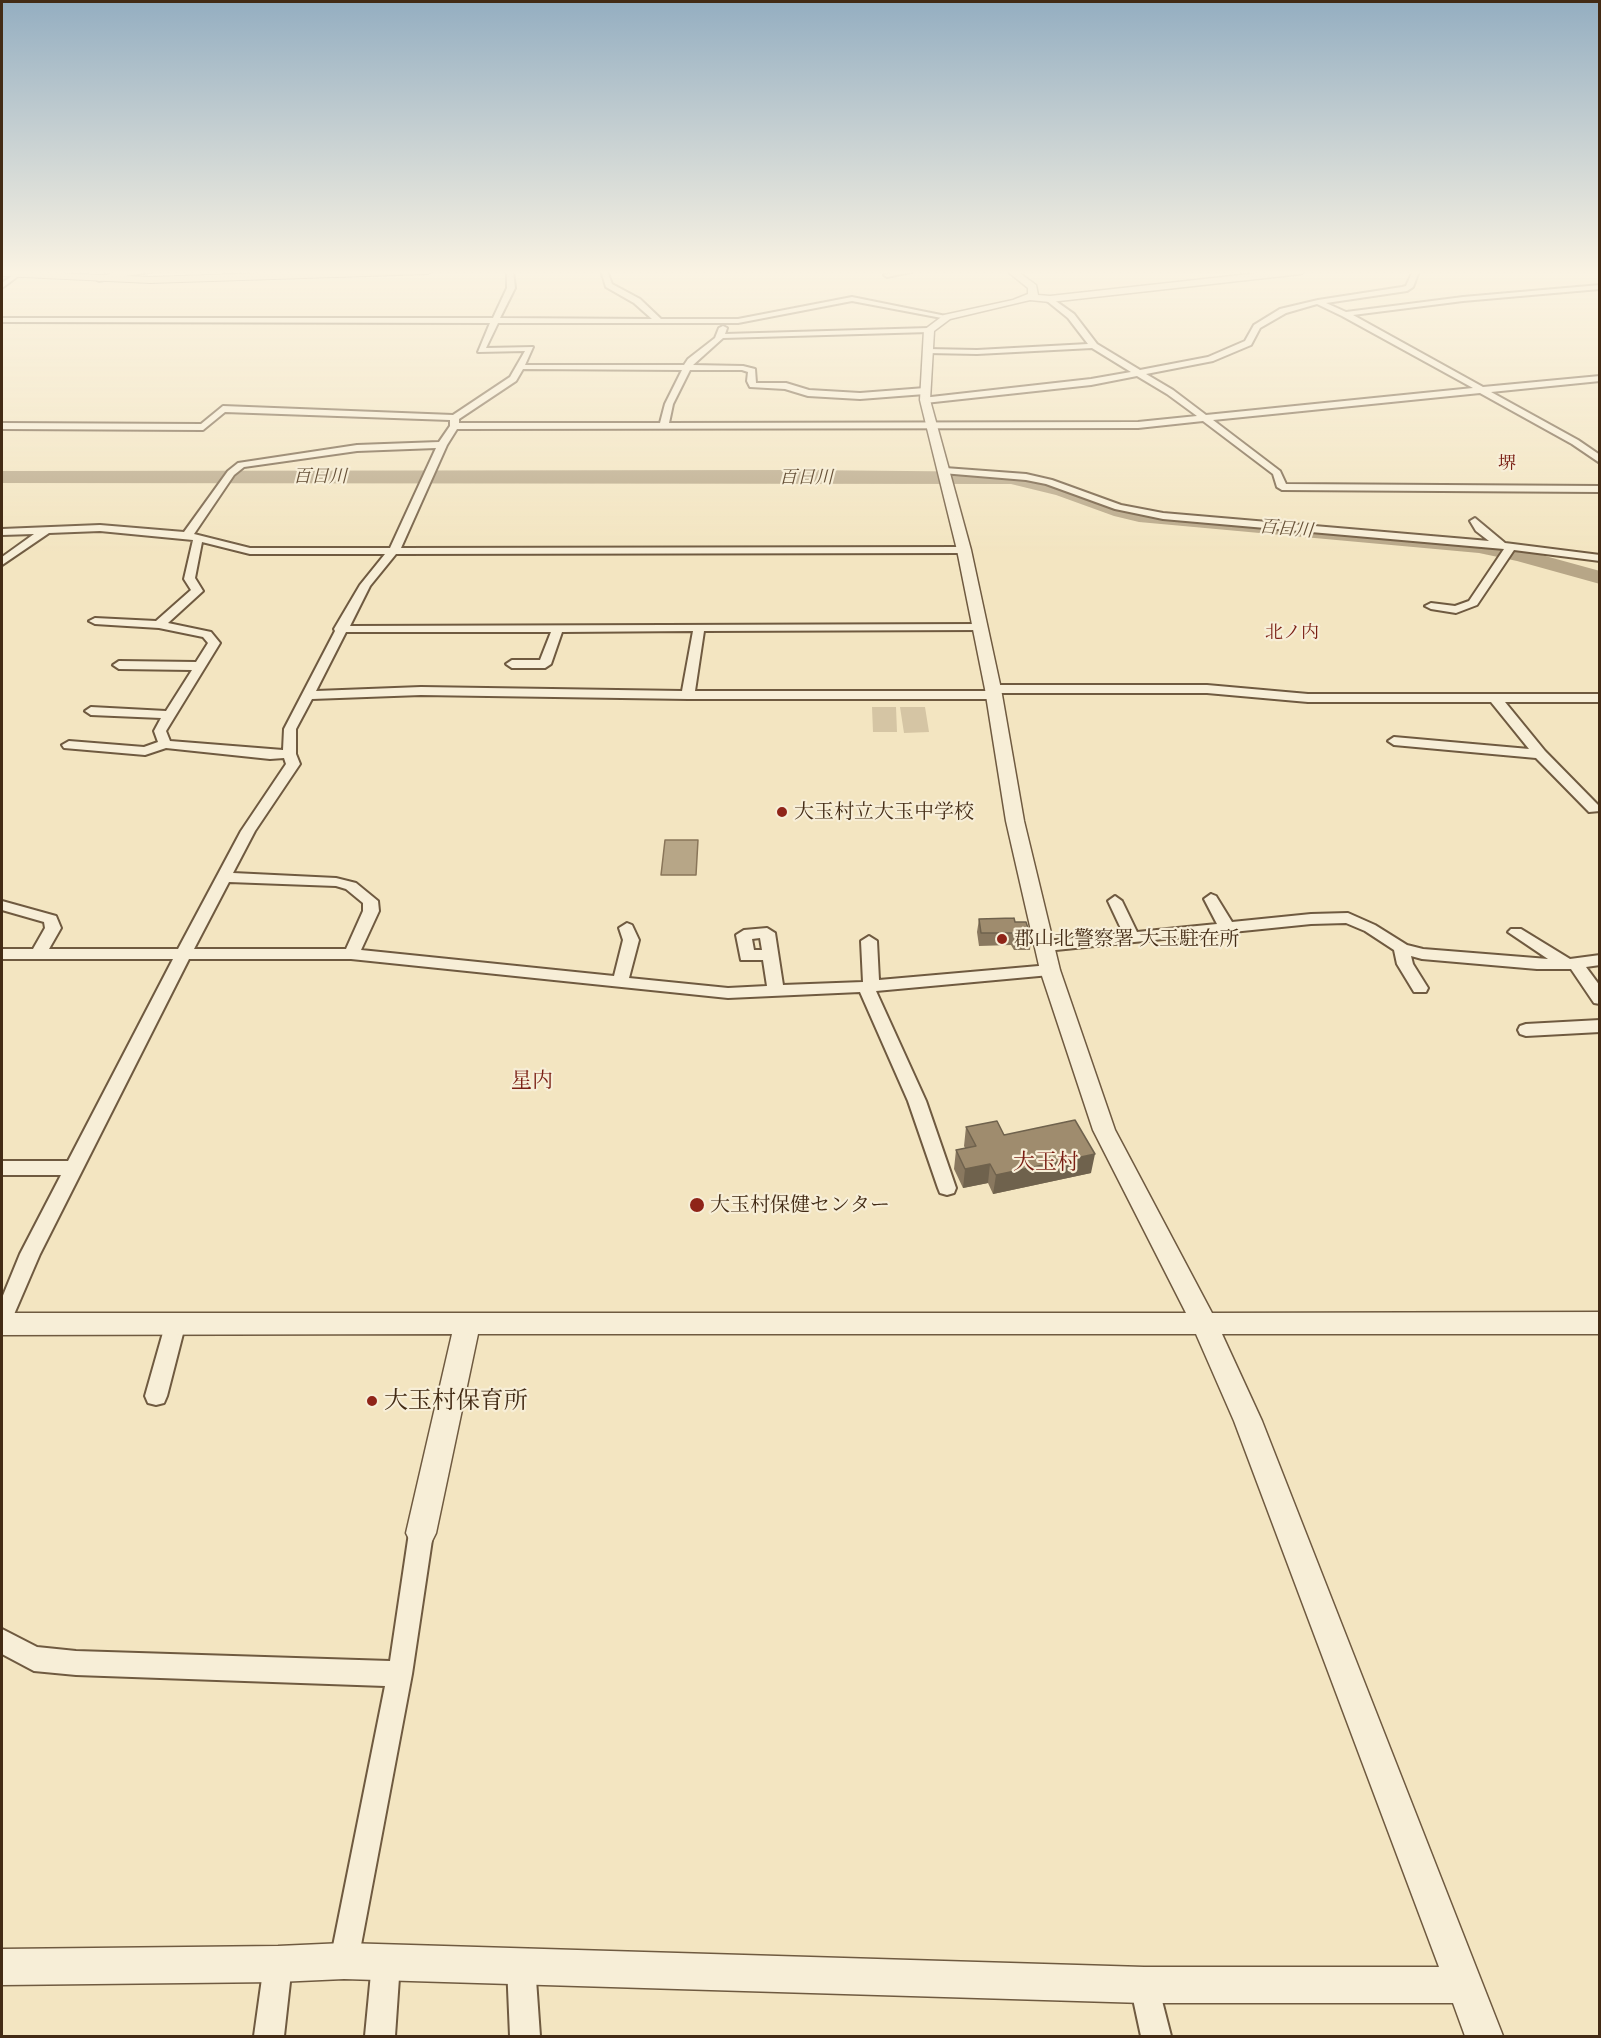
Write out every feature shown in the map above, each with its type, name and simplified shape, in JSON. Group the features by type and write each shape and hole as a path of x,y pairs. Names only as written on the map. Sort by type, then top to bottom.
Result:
{"street":[{"path":"927,366 925,396 964,550 993,692 1015,821 1048,958 1104,1130 1204,1322 1248,1421 1484,2037"},
{"path":"1128,366 1170,392 1277,472 1282,487 1599,489"},
{"path":"1174,366 1091,382 925,396 854,396 808,393 786,386 753,385 751,384 752,371 743,368 522,367 501,389 473,405 455,422 442,445 394,550 365,585 340,629 290,729 289,754 293,764 248,831 184,953 30,1254 2,1322 1599,1323"},
{"path":"1438,366 1575,442 1599,460"},
{"path":"664,425 669,404 687,368"},
{"path":"2,426 203,427 223,409 455,422 664,425 1138,425 1599,378"},
{"path":"159,625 197,591 196,586 189,579 191,531 228,476 241,465 357,448 442,445"},
{"path":"945,475 1026,477 1049,482 1119,507 1163,516 1599,558"},
{"path":"1475,522 1480,529 1507,549"},
{"path":"2,532 100,528 192,537 250,551 964,550"},
{"path":"2,562 45,531"},
{"path":"1431,606 1455,610 1473,603 1507,549"},
{"path":"95,621 159,625 202,632 212,637 214,643 160,731 165,744"},
{"path":"340,629 980,627"},
{"path":"688,695 699,628"},
{"path":"512,664 545,664 557,630"},
{"path":"119,665 199,666"},
{"path":"307,695 421,691 688,695 1207,689 1308,698 1599,698"},
{"path":"1495,699 1540,754 1598,811"},
{"path":"91,711 168,715"},
{"path":"1394,741 1540,754"},
{"path":"69,745 145,751 165,744 270,755 289,754"},
{"path":"224,877 336,882 351,886 371,901 371,911 351,954"},
{"path":"1210,899 1227,928"},
{"path":"1115,901 1132,937"},
{"path":"2,905 51,919 53,928 38,954"},
{"path":"2,954 351,954 728,993 868,986 1048,958 1132,937 1311,919 1348,918 1370,928 1401,948 1422,954 1537,964 1572,964 1599,960"},
{"path":"620,982 631,940 627,928"},
{"path":"1516,932 1572,964 1599,999"},
{"path":"870,940 868,986 917,1101 947,1188"},
{"path":"1401,948 1405,964 1420,988"},
{"path":"770,954 776,991"},
{"path":"1526,1030 1599,1026"},
{"path":"2,1168 75,1168"},
{"path":"156,1396 176,1322"},
{"path":"344,1961 400,1674 421,1533 467,1324"},
{"path":"2,1641 34,1659 76,1663 400,1674"},
{"path":"2,1967 278,1964 344,1961 1144,1985 1463,1985"},
{"path":"380,2037 386,1963"},
{"path":"269,2037 278,1964"},
{"path":"521,1965 525,2037"},
{"path":"1144,1985 1156,2037"}],"shaded area":[{"path":"872,707 896,707 897,732 873,732"},
{"path":"900,707 925,707 929,732 904,733"},
{"path":"665,840 698,840 696,875 661,875"}],"building":[{"path":"1014,918 1015,922 1026,922 1031,937 1015,938 1013,933 981,933 979,919"},
{"path":"1075,1120 1095,1154 996,1175 990,1164 965,1169 956,1150 976,1146 966,1127 997,1121 1004,1135"}],"waterway":[{"name":"百日川","path":"2,477 1011,478 1063,491 1121,512 1139,516 1479,547 1520,555 1600,578"}],"place":[{"name":"大玉村立大玉中学校","path":"782,812"},
{"name":"郡山北警察署 大玉駐在所","path":"1002,939"},
{"name":"大玉村保健センター","path":"697,1205"},
{"name":"大玉村保育所","path":"372,1401"}],"district":[{"name":"堺","path":"1507,464"},
{"name":"北ノ内","path":"1292,633"},
{"name":"星内","path":"532,1081"},
{"name":"大玉村","path":"1046,1163"}]}
